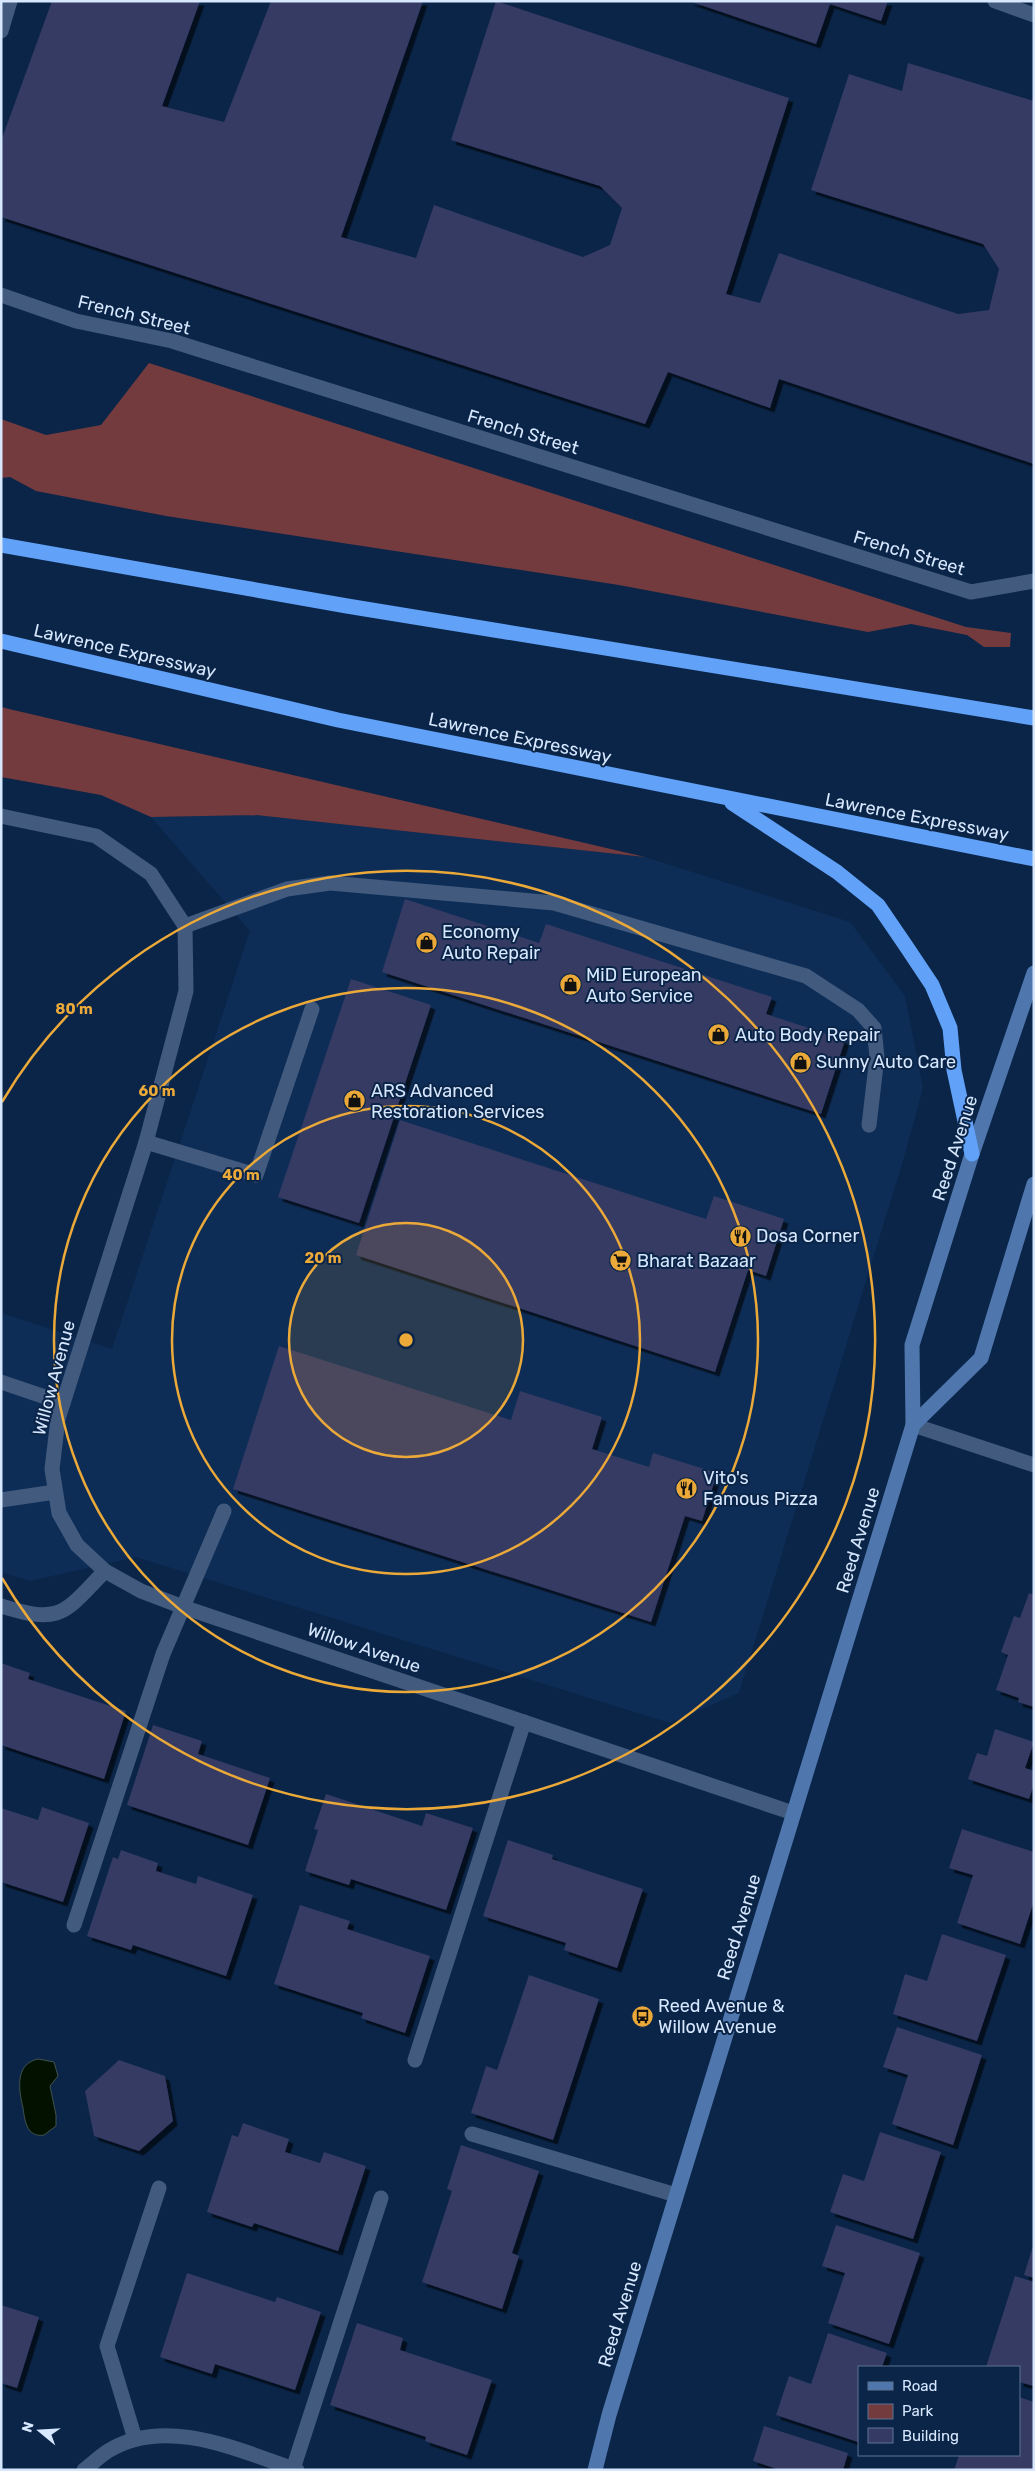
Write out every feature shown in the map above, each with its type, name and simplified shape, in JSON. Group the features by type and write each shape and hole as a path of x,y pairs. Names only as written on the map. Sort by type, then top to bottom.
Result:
{"highway":[{"path":"1,544 347,606 1034,718"},
{"name":"Lawrence Expressway","path":"1,641 338,720 1034,859"},
{"path":"727,799 837,872 878,905 901,938 932,985 950,1028 954,1070 972,1154"}],"main road":[{"name":"Reed Avenue","path":"595,2470 609,2416 676,2195 913,1425 912,1345 972,1154 1034,973"},
{"name":"Reed Avenue","path":"913,1425 981,1358 1034,1184"}],"street":[{"path":"1,31 10,1"},
{"path":"995,1 1034,15"},
{"name":"French Street","path":"1,295 76,321 172,341 971,592 1034,581"},
{"path":"1,816 96,836 151,874 185,926 287,889 330,883 554,903 806,976 858,1010 874,1028 877,1057 869,1125"},
{"name":"Willow Avenue","path":"185,926 186,991 146,1142 58,1419 52,1470 58,1513 77,1545 105,1571 141,1591 183,1607 793,1812"},
{"path":"146,1142 256,1174 312,1009"},
{"path":"1,1382 63,1403"},
{"path":"913,1425 1034,1465"},
{"path":"1,1500 55,1492"},
{"path":"74,1925 163,1654 224,1511"},
{"path":"1,1606 37,1616 53,1615 69,1608 105,1571"},
{"path":"415,2060 524,1722"},
{"path":"472,2134 676,2195"},
{"path":"135,2439 108,2346 159,2188"},
{"path":"84,2470 109,2450 135,2439 167,2435 202,2439 295,2469 381,2198"}],"shaded area":[{"path":"256,815 645,857 850,922 905,996 923,1088 903,1161 739,1693 670,1723 136,1557 30,1581 1,1572 1,1313 112,1349 250,931 151,817"},
{"path":"38,2059 54,2062 58,2076 50,2086 56,2115 56,2126 44,2135 35,2134 27,2126 20,2094 20,2079 25,2066"}],"green space":[{"path":"149,363 966,627 1011,633 1010,647 984,647 967,635 911,624 868,632 619,585 166,516 36,491 10,477 1,478 1,419 46,435 101,425"},
{"path":"1,707 645,857 256,815 151,817 101,795 1,777"}],"building":[{"path":"52,1 200,1 162,106 224,122 271,1 423,1 341,237 416,258 434,205 583,257 610,245 622,208 600,186 451,140 496,1 789,98 726,294 760,303 779,253 958,314 989,310 999,269 983,244 811,190 849,74 902,91 908,63 1034,101 1034,464 779,379 770,408 668,372 645,424 1,217 1,141"},
{"path":"689,1 888,1 881,21 830,4 816,44"},
{"path":"405,899 539,943 546,924 772,997 766,1014 845,1040 821,1114 382,972"},
{"name":"ARS Advanced Restoration Services","path":"351,979 431,1005 359,1223 278,1197"},
{"path":"400,1120 706,1219 714,1196 784,1219 766,1276 748,1270 715,1372 356,1255"},
{"path":"279,1346 511,1420 520,1391 602,1417 592,1449 649,1467 653,1453 717,1473 702,1521 685,1516 651,1622 233,1489"},
{"path":"1029,1593 1034,1595 1034,1707 1018,1702 1019,1698 996,1690 1008,1655 1001,1652 1014,1616 1020,1618"},
{"path":"1,1663 30,1673 28,1679 126,1711 104,1779 1,1745"},
{"path":"153,1725 202,1741 198,1754 270,1778 248,1845 127,1805"},
{"path":"995,1729 1034,1742 1025,1768 1034,1771 1034,1784 1029,1799 968,1779 977,1753 987,1756"},
{"path":"326,1794 422,1826 426,1813 473,1828 446,1910 351,1879 349,1885 305,1871 318,1830 314,1829"},
{"path":"42,1807 89,1823 63,1902 1,1882 1,1808 38,1820"},
{"path":"962,1829 1034,1852 1034,1901 1020,1944 957,1923 973,1875 949,1868"},
{"path":"508,1840 553,1855 552,1859 643,1889 617,1968 564,1950 566,1943 483,1916"},
{"path":"121,1850 158,1863 156,1871 196,1884 198,1876 253,1895 226,1976 133,1945 131,1950 87,1936 113,1857 118,1859"},
{"path":"300,1905 350,1921 347,1929 430,1956 405,2033 361,2018 363,2013 274,1984"},
{"path":"942,1934 1006,1955 977,2041 893,2014 905,1974 927,1981"},
{"path":"529,1975 599,1999 553,2140 471,2113 486,2066 497,2070"},
{"path":"897,2027 982,2055 953,2145 892,2124 908,2075 883,2067"},
{"path":"119,2060 165,2076 173,2121 139,2151 94,2136 85,2091"},
{"path":"243,2123 289,2139 285,2152 320,2163 324,2152 366,2166 338,2251 254,2223 252,2227 207,2212 232,2135 238,2137"},
{"path":"880,2132 941,2152 913,2239 830,2212 843,2174 864,2181"},
{"path":"461,2145 539,2171 512,2253 519,2256 502,2309 422,2282 452,2191 447,2189"},
{"path":"836,2225 920,2253 889,2344 828,2323 845,2273 822,2266"},
{"path":"1034,2246 1034,2278 1024,2275"},
{"path":"187,2273 275,2302 277,2297 321,2312 295,2390 215,2364 212,2374 160,2357"},
{"path":"1015,2276 1034,2282 1034,2386 1020,2382 1020,2366 986,2366"},
{"path":"1,2305 39,2317 17,2388 1,2383"},
{"path":"357,2323 403,2338 400,2350 492,2380 467,2455 425,2441 426,2437 330,2405"},
{"path":"828,2333 887,2353 882,2366 858,2366 858,2442 776,2415 789,2376 811,2384"},
{"path":"1020,2397 1034,2402 1034,2470 954,2470 959,2456 1020,2456"},
{"path":"764,2426 848,2453 843,2470 780,2470 753,2461"}],"place":[{"name":"Economy Auto Repair","path":"426,942"},
{"name":"MiD European Auto Service","path":"570,985"},
{"name":"Auto Body Repair","path":"719,1035"},
{"name":"Sunny Auto Care","path":"800,1062"},
{"name":"ARS Advanced Restoration Services","path":"355,1101"},
{"name":"Dosa Corner","path":"740,1236"},
{"name":"Bharat Bazaar","path":"621,1261"},
{"name":"Vito's Famous Pizza","path":"687,1488"},
{"name":"Reed Avenue & Willow Avenue","path":"642,2016"}]}
